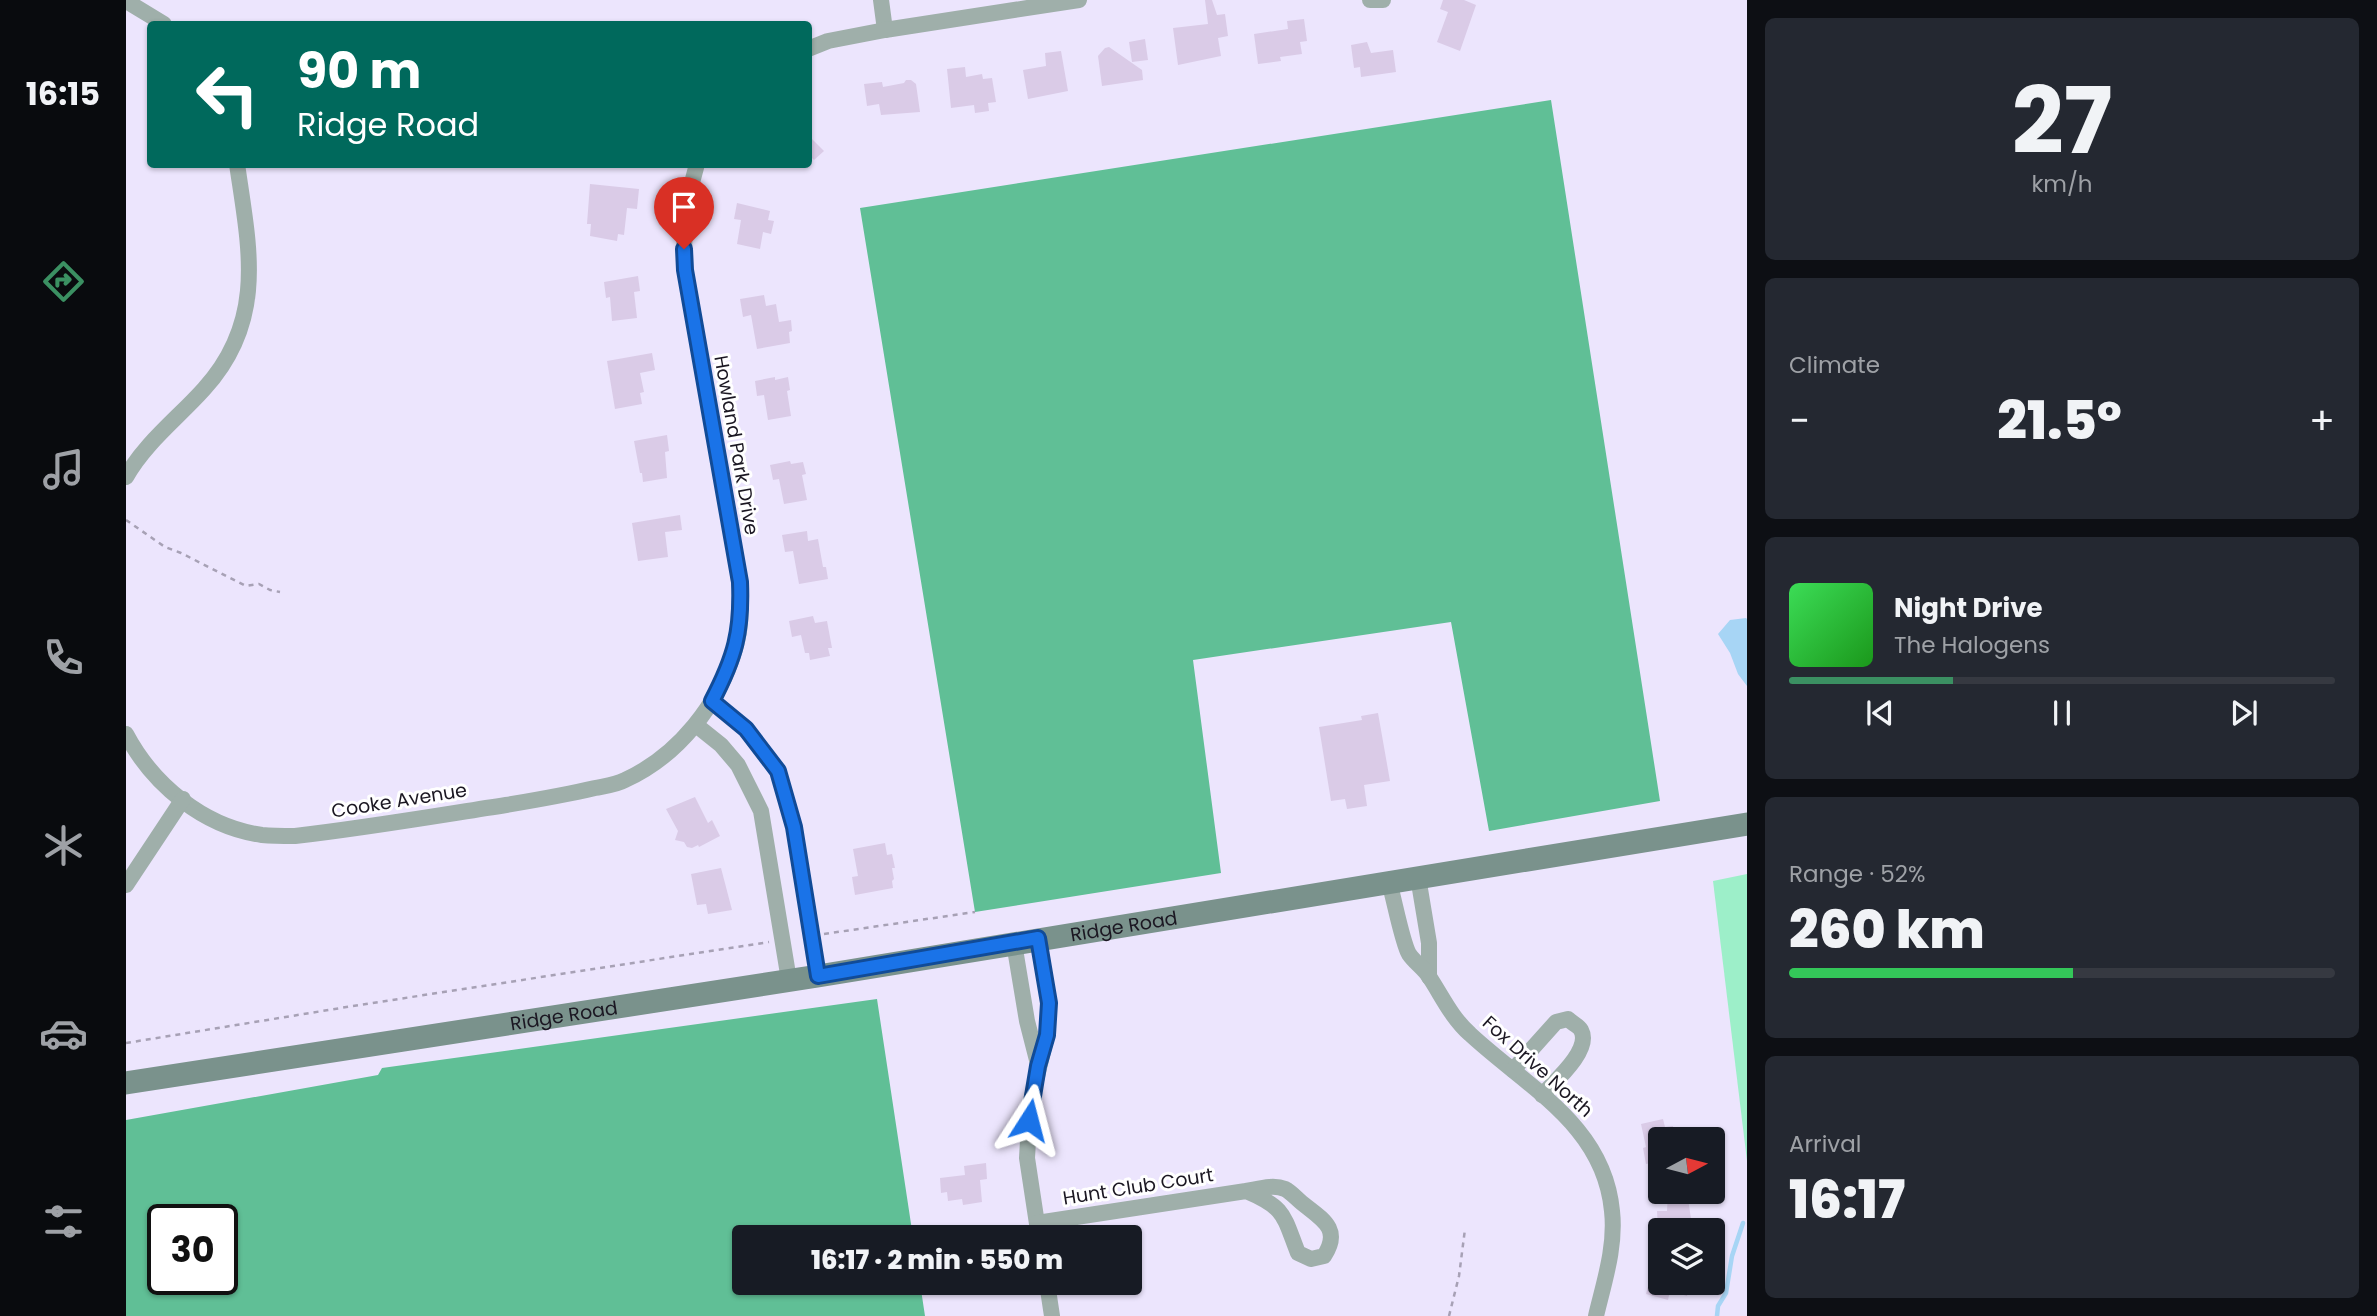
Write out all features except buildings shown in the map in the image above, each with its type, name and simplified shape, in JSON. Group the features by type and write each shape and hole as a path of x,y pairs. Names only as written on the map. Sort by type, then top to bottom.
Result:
{"street":[{"path":"881,0 885,30"},
{"path":"812,47 828,41 885,30 1079,0"},
{"path":"1370,0 1383,0"},
{"path":"126,1 159,21"},
{"path":"126,477 147,448 212,379 232,348 242,324 251,270 238,168"},
{"name":"Howland Park Drive","path":"696,724 712,701 736,649 741,605 736,560 685,270 683,232 686,208 697,168"},
{"path":"712,701 746,729 778,771 794,827 818,976"},
{"path":"696,724 721,745 738,765 761,811 789,980"},
{"name":"Cooke Avenue","path":"126,734 155,777 203,815 228,827 262,835 295,836 553,798 623,782 648,768 671,750 696,724"},
{"path":"126,885 183,799"},
{"name":"Ridge Road","path":"126,1083 818,976 1747,824"},
{"name":"Fox Drive North","path":"1419,877 1429,943 1429,976"},
{"name":"Fox Drive North","path":"1390,882 1408,952 1429,976 1443,1002 1458,1021 1566,1116 1586,1138 1605,1173 1612,1212 1611,1245 1595,1316"},
{"path":"1037,1225 1029,1179 1027,1146 1030,1105 1047,1035 1049,1003 1038,938"},
{"path":"1014,943 1027,1021 1038,1066"},
{"path":"1513,1070 1556,1022 1568,1019 1581,1029 1584,1041 1580,1053 1542,1095"},
{"name":"Hunt Club Court","path":"1065,1225 1246,1191 1270,1187 1285,1189 1324,1221 1331,1231 1332,1245 1324,1256 1311,1259 1298,1253 1284,1216 1271,1201 1246,1191"},
{"path":"1049,1295 1052,1316"}],"path":[{"path":"126,520 164,547 246,586 260,584 281,592"},
{"path":"811,936 975,912"},
{"path":"126,1043 783,940"},
{"path":"1450,1316 1465,1229"}],"green space":[{"path":"1551,100 1660,801 1489,831 1451,622 1193,660 1221,873 975,912 860,208"},
{"path":"1747,874 1747,1161 1713,881"},
{"path":"877,999 911,1225 732,1225 732,1295 922,1295 925,1316 126,1316 126,1120 378,1075 382,1068"}],"water":[{"path":"1746,618 1747,686 1718,634 1730,620"}],"waterway":[{"path":"1717,1316 1718,1306 1726,1293 1732,1256 1743,1223"}],"route":[{"path":"684,249 685,270 740,582 741,605 736,649 712,701 746,729 778,771 794,827 818,976 1038,938 1049,1003 1047,1035 1038,1066 1029,1120"}]}
